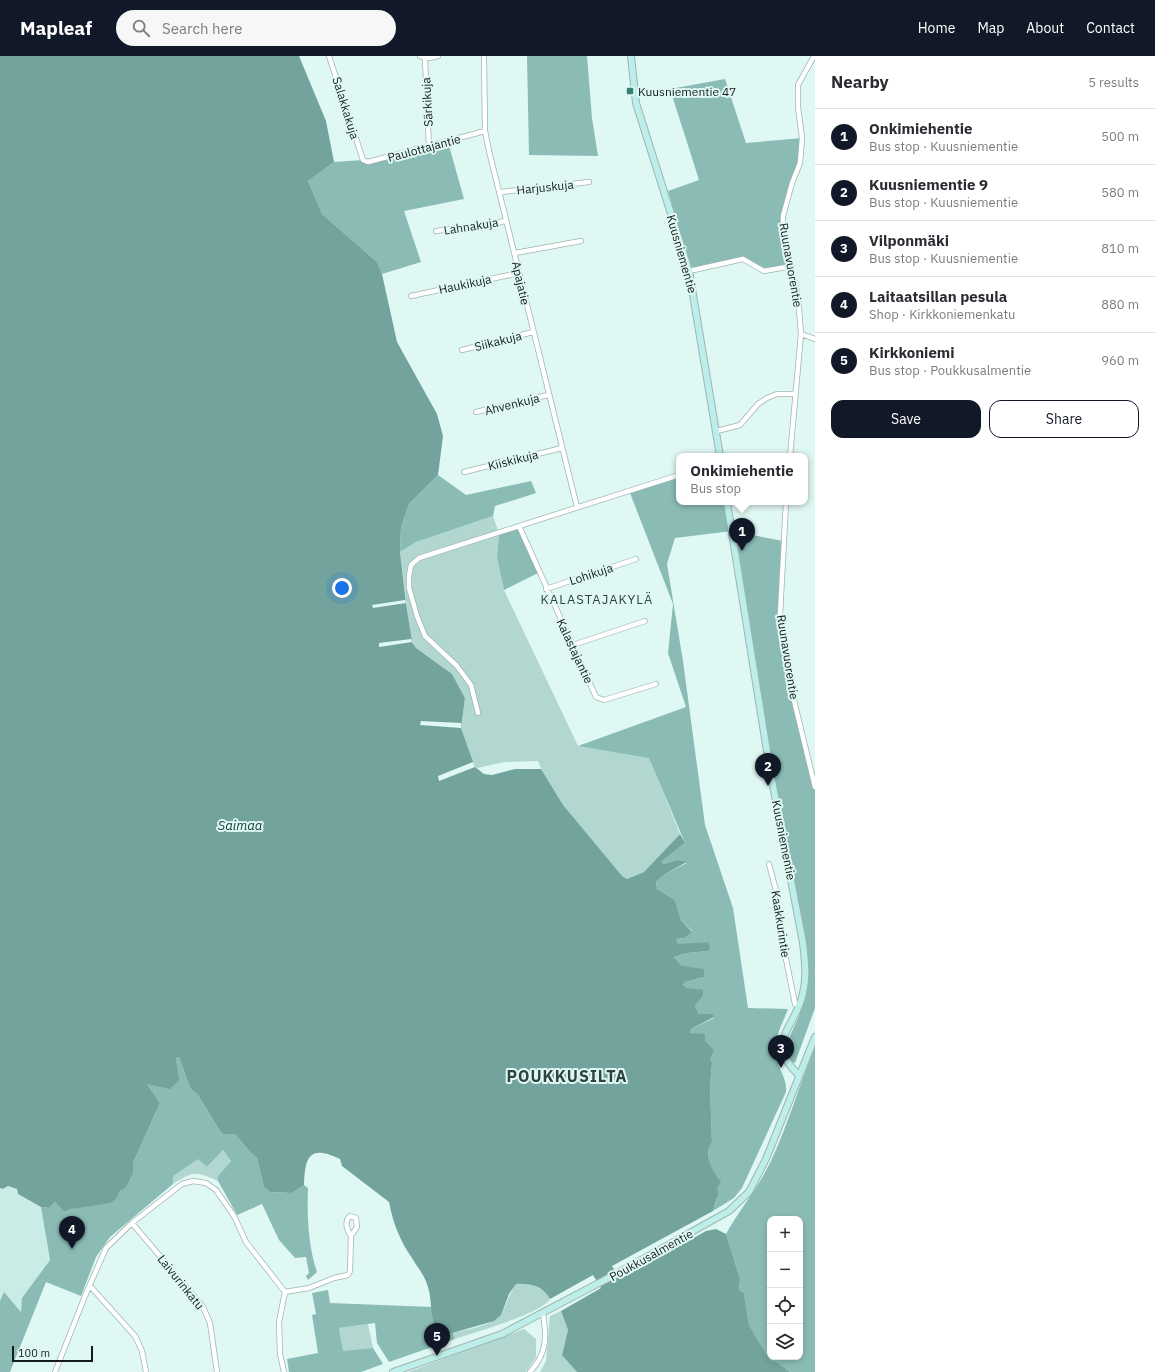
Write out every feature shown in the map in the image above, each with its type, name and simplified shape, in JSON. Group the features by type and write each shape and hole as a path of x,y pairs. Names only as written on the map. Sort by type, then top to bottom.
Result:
{"street":[{"name":"Salakkakuja","path":"329,56 363,160"},
{"path":"422,57 438,56"},
{"name":"Apajatie","path":"484,56 485,131 501,192 506,221 515,253 548,395 577,507"},
{"name":"Kuusniementie","path":"631,56 636,103 689,271 720,453"},
{"name":"Ruunavuorentie","path":"790,453 794,394 802,334 798,297 783,230 783,216 792,183 800,163 802,138 798,107 798,85 814,56"},
{"name":"Särkikuja","path":"422,57 428,147"},
{"name":"Paulottajantie","path":"363,160 368,162 485,131"},
{"name":"Harjuskuja","path":"501,192 589,182"},
{"name":"Lahnakuja","path":"436,232 506,221"},
{"path":"515,253 581,241"},
{"path":"689,271 743,259 764,271 792,266"},
{"name":"Haukikuja","path":"411,296 519,273"},
{"name":"Siikakuja","path":"462,350 533,332"},
{"path":"802,334 815,339"},
{"path":"717,431 740,425 758,404 767,398 777,394 794,394"},
{"name":"Ahvenkuja","path":"476,412 548,395"},
{"name":"Kiiskikuja","path":"464,472 562,448"},
{"path":"478,713 470,685 456,666 425,636 408,588 411,565 419,558 676,476"},
{"name":"Kuusniementie","path":"727,505 770,770 803,944 805,966 804,986 799,1006 782,1041 782,1051 789,1064 799,1075"},
{"name":"Ruunavuorentie","path":"786,505 780,615 791,688 815,787"},
{"name":"Kalastajantie","path":"518,526 596,697 604,700 656,684"},
{"name":"Lohikuja","path":"546,589 636,559"},
{"path":"573,646 645,621"},
{"path":"808,754 815,753"},
{"name":"Kaakkurintie","path":"769,864 777,894 777,914 792,990 795,1004 799,1006"},
{"name":"Poukkusalmentie","path":"392,1372 502,1334 542,1314 723,1215 749,1192 766,1159 815,1037"},
{"path":"55,1372 106,1248 132,1223 182,1184 193,1181 206,1183 216,1190 234,1216 246,1242 285,1292 279,1322 280,1354 284,1372"},
{"name":"Laivurinkatu","path":"132,1223 203,1308 210,1323 218,1372"},
{"path":"285,1292 309,1288 334,1278 348,1276 350,1271 351,1236"},
{"path":"90,1286 135,1336 142,1351 146,1372"},
{"path":"530,1372 543,1354 546,1332 542,1314"}],"shaded area":[{"path":"527,56 587,56 592,118 598,156 529,155"},
{"path":"725,79 746,143 802,138 800,163 783,216 783,230 792,266 764,271 743,259 691,268 668,191 699,180 670,89"},
{"path":"448,142 464,199 404,211 421,262 382,274 377,262 322,214 308,181 334,162 363,160 368,162"},
{"path":"438,475 466,495 531,481 536,493 495,506 493,516 416,542 400,552 401,527 409,504"},
{"path":"676,477 676,505 728,505 732,531 675,538 667,564 683,661 705,825 733,908 748,1008 788,1009 775,1045 777,1062 784,1078 786,1092 742,1188 734,1198 713,1211 717,1194 708,1153 712,1142 710,1086 712,1063 690,1034 691,1029 714,1018 713,1014 699,1014 695,1006 703,996 683,985 685,982 704,977 682,966 674,957 687,953 708,951 708,942 678,945 676,939 684,938 692,931 681,920 675,900 657,889 656,882 665,874 687,863 677,860 664,864 661,862 685,843 649,758 578,746 686,707 668,653 673,604 630,493"},
{"path":"519,526 540,572 504,590 497,558 499,533"},
{"path":"732,531 783,541 780,615 791,688 815,787 815,1008 795,1063 791,1062 788,1055 788,1040 799,1016 807,988 805,966 770,770"},
{"path":"815,1046 815,1372 790,1372 778,1363 770,1360 803,1360 803,1216 767,1216 767,1355 749,1325 744,1293 739,1290 740,1279 726,1234 771,1161 783,1133"},
{"path":"179,1057 190,1088 198,1095 218,1128 223,1134 235,1134 257,1158 264,1187 270,1192 292,1193 304,1185 308,1188 309,1230 317,1272 308,1280 306,1276 309,1273 306,1257 295,1258 279,1240 262,1204 237,1215 218,1181 218,1176 231,1161 223,1150 207,1167 198,1159 173,1176 173,1184 110,1237 96,1257 81,1296 46,1282 10,1372 0,1372 0,1301 4,1292 21,1312 22,1298 50,1260 41,1207 49,1208 55,1202 64,1212 71,1209 116,1199 131,1175 133,1163 160,1103 147,1084 178,1080 176,1058"},
{"path":"8,1186 17,1189 18,1194 41,1207 50,1260 22,1298 21,1312 4,1292 0,1301 0,1188 4,1189"},
{"path":"328,1290 330,1303 432,1307 436,1330 442,1336 453,1333 455,1339 389,1362 377,1343 375,1323 339,1328 343,1351 373,1348 383,1364 361,1372 289,1372 287,1359 318,1353 312,1315 316,1314 312,1293"}],"green space":[{"path":"493,516 499,533 497,558 504,590 578,746 649,757 680,834 644,872 627,879 622,876 587,836 564,807 545,777 538,761 505,762 477,768 475,767 461,728 465,698 452,674 416,648 411,639 400,552 416,542"},
{"path":"223,1150 231,1161 218,1176 218,1181 204,1175 195,1174 173,1184 172,1176 198,1158 207,1167"},
{"path":"526,1283 543,1290 550,1299 534,1311 455,1339 453,1333 486,1324 498,1318 516,1284"},
{"path":"561,1311 568,1330 562,1354 577,1372 540,1372 546,1361 550,1316"},
{"path":"368,1324 373,1348 343,1352 339,1328"},
{"path":"524,1329 536,1339 536,1357 526,1372 408,1372"}],"water":[{"name":"Saimaa","path":"0,56 299,56 326,121 334,162 308,181 322,214 377,262 382,274 397,342 437,414 443,436 438,475 409,504 401,527 400,552 412,642 416,648 452,674 465,698 461,728 475,767 484,774 492,775 515,769 541,769 563,805 622,876 627,879 644,872 680,834 685,843 661,862 664,864 677,860 687,862 665,874 656,882 657,889 675,900 681,920 692,932 684,938 676,939 678,944 708,942 710,948 708,951 687,953 674,957 682,966 704,969 704,977 685,982 683,985 688,988 703,990 703,996 695,1006 699,1014 713,1014 714,1017 691,1029 690,1033 705,1034 705,1041 714,1050 710,1059 712,1063 710,1086 712,1142 708,1152 712,1168 721,1182 717,1188 718,1194 713,1211 612,1266 620,1279 706,1231 716,1229 726,1234 740,1279 739,1290 744,1293 749,1325 767,1355 767,1360 778,1363 790,1372 577,1372 562,1355 568,1330 561,1311 601,1288 593,1275 550,1299 544,1291 536,1286 516,1284 509,1294 501,1315 494,1321 442,1336 433,1320 430,1293 427,1283 401,1238 395,1224 389,1202 342,1166 340,1159 321,1153 315,1153 308,1161 304,1185 292,1193 270,1192 264,1187 257,1158 235,1134 223,1134 218,1128 198,1095 190,1088 179,1057 176,1058 179,1080 170,1089 147,1084 160,1103 133,1163 133,1173 126,1187 120,1191 116,1199 110,1203 71,1209 64,1212 55,1202 49,1208 41,1207 18,1194 17,1189 8,1186 3,1189 0,1188"}],"pier":[{"path":"405,600 406,603 373,608 372,605"},
{"path":"411,639 412,642 379,647 379,643"},
{"path":"421,721 461,723 461,728 420,725"},
{"path":"473,762 475,767 439,781 438,776"}],"place":[{"name":"Kuusniementie 47","path":"630,91"},
{"name":"Onkimiehentie","path":"742,551"},
{"name":"Kuusniementie 9","path":"768,786"},
{"name":"Vilponmäki","path":"781,1068"},
{"name":"Laitaatsillan pesula","path":"72,1249"},
{"name":"Kirkkoniemi","path":"437,1356"}],"district":[{"name":"KALASTAJAKYLÄ","path":"597,599"},
{"name":"POUKKUSILTA","path":"567,1076"}]}
